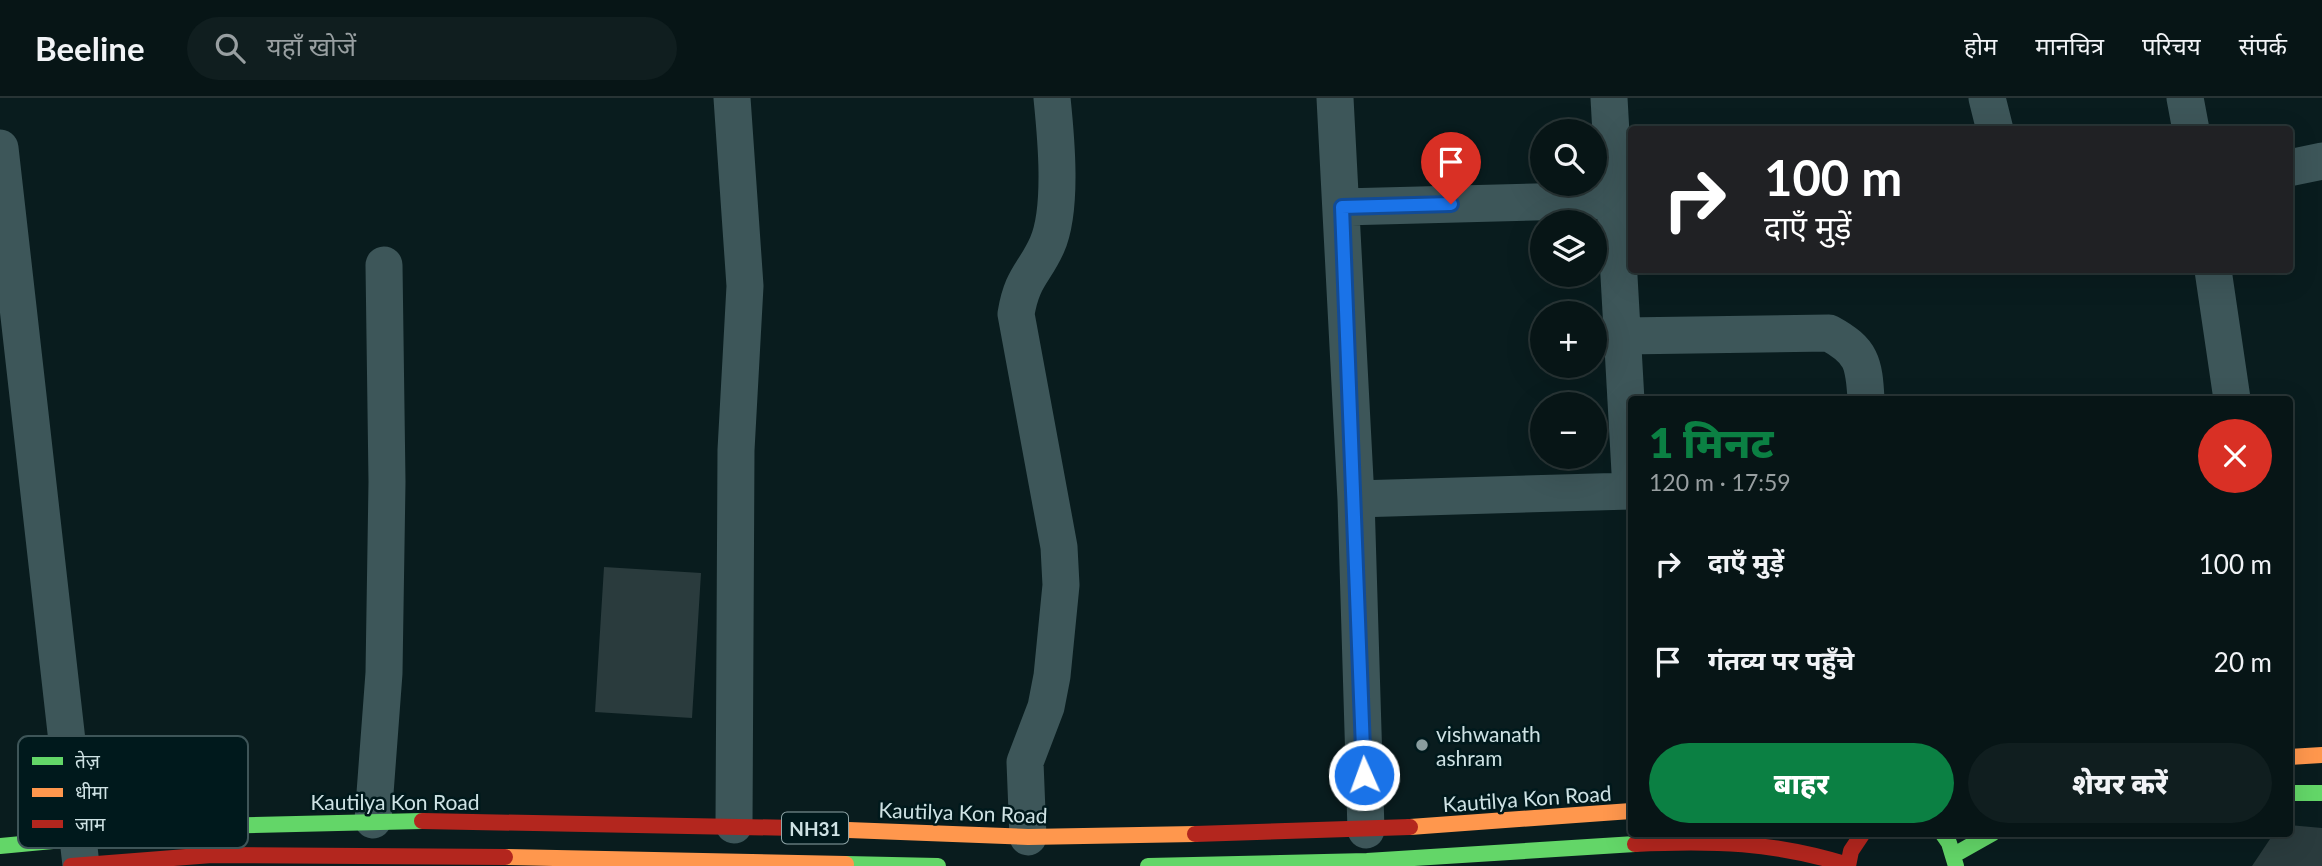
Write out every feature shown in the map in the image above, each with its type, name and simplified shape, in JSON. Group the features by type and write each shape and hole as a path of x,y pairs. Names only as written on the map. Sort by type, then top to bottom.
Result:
{"main road":[{"path":"2293,757 2322,755"},
{"path":"2293,793 2322,793"},
{"name":"Kautilya Kon Road","path":"248,825 373,820 734,825 1028,836 1366,830 1628,811"},
{"path":"1148,866 1367,860 1650,837 1750,841 1796,848 1848,865 1851,851 1860,837"},
{"path":"1944,837 1955,861 1988,837"},
{"name":"Kautilya Kon Road","path":"0,846 77,856 370,854 610,862 938,866"},
{"name":"Kautilya Kon Road","path":"77,856 113,848"}],"street":[{"path":"732,98 745,286 736,450 734,825"},
{"path":"1028,836 1025,762 1046,707 1052,676 1061,585 1059,547 1016,314 1020,292 1047,244 1054,215 1052,98"},
{"path":"1335,98 1356,499 1366,830"},
{"path":"1609,98 1628,425"},
{"path":"1987,98 1994,126"},
{"path":"2185,98 2190,126"},
{"path":"0,148 64,736"},
{"path":"2293,167 2322,161"},
{"path":"1342,207 1615,200"},
{"path":"373,820 385,660 387,482 384,265"},
{"path":"2213,273 2232,396"},
{"path":"1624,336 1829,333 1851,345 1864,368 1866,396"},
{"path":"1356,499 1628,491"}],"building":[{"path":"604,567 701,573 692,718 595,712"},
{"path":"2293,825 2322,828 2322,866 2252,866 2271,837 2293,837"}],"traffic: fast":[{"path":"2293,793 2322,793"},
{"path":"248,825 422,821"},
{"path":"1945,837 1956,866"},
{"path":"1954,855 1986,837"},
{"path":"0,846 18,844"},
{"path":"1148,866 1367,861 1635,844"},
{"path":"846,864 938,866"}],"traffic: slow":[{"path":"2293,757 2322,755"},
{"path":"1410,827 1628,811"},
{"path":"796,828 1028,837 1195,834"},
{"path":"505,857 846,864"}],"traffic: jam":[{"path":"422,821 796,828"},
{"path":"1195,834 1410,827"},
{"path":"1848,866 1851,851 1860,837"},
{"path":"1635,844 1743,844 1794,851 1848,865"},
{"path":"71,866 212,855 505,857"}],"place":[{"name":"vishwanath ashram","path":"1422,745"}],"route":[{"path":"1364,775 1356,499 1342,207 1451,204"}]}
